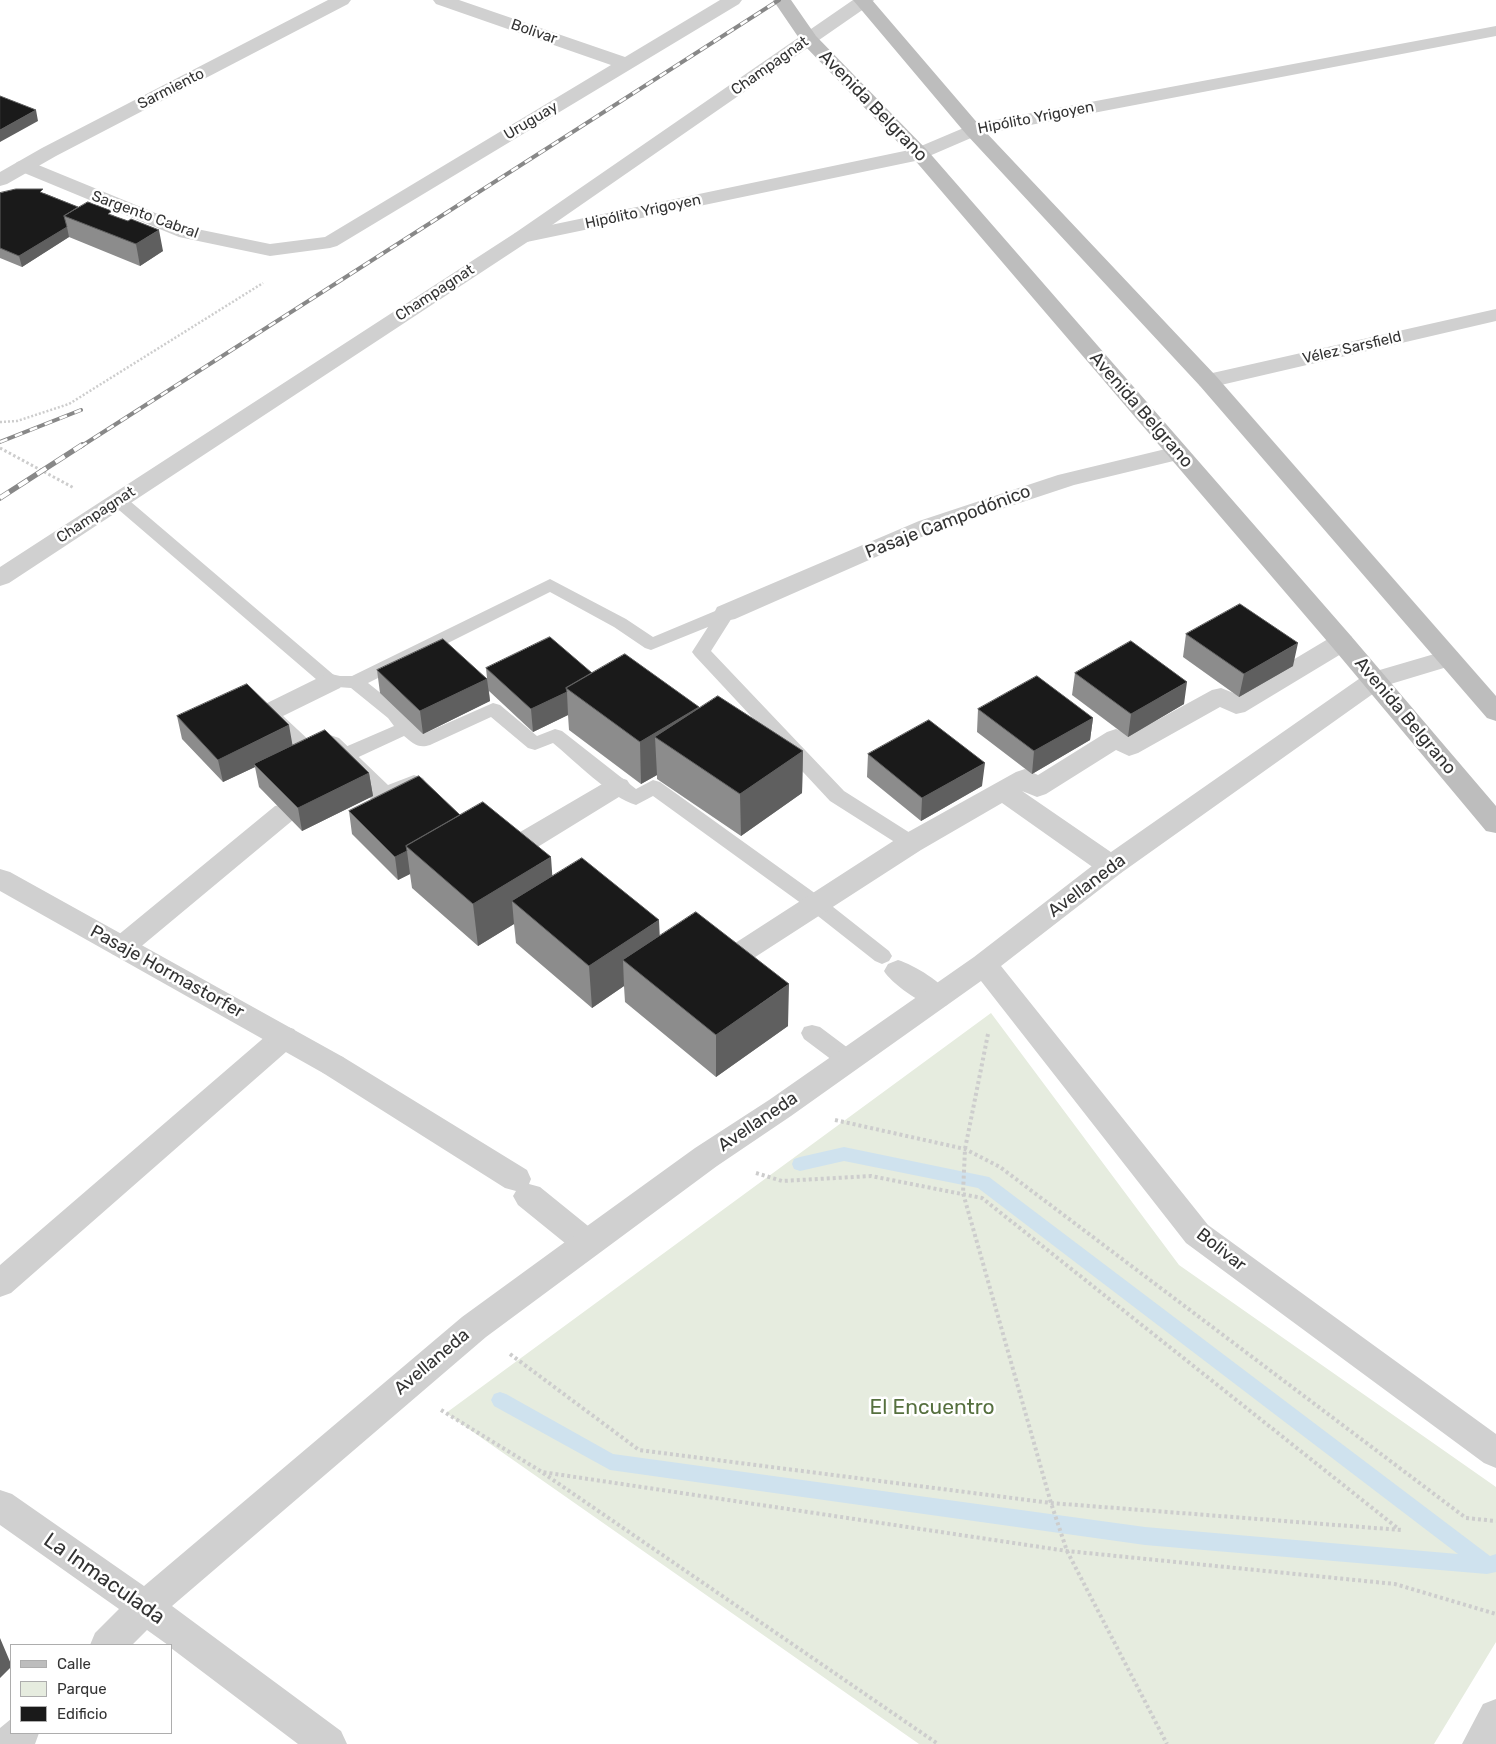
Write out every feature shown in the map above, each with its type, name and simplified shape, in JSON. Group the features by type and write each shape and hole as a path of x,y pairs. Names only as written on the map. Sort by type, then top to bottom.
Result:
{"main road":[{"name":"Avenida Belgrano","path":"782,0 808,40 920,154 1375,680 1496,824"},
{"path":"863,0 973,130 1208,381 1496,712"}],"street":[{"name":"Sarmiento","path":"0,180 342,0"},
{"name":"Bolivar","path":"442,0 626,64"},
{"name":"Uruguay","path":"330,242 733,0"},
{"name":"Champagnat","path":"0,578 522,237 863,0"},
{"name":"Hipólito Yrigoyen","path":"522,237 920,154 973,130 1496,31"},
{"name":"Sargento Cabral","path":"24,166 186,233 270,250 330,242"},
{"name":"Vélez Sarsfield","path":"1208,381 1496,316"},
{"name":"Pasaje Campodónico","path":"726,613 927,526 1066,480 1178,453"},
{"path":"724,967 816,904 911,843 1025,778 1037,788 1116,738 1129,747 1221,696 1236,706 1342,642"},
{"name":"Avellaneda","path":"109,1644 145,1607 402,1387 474,1327 587,1243 706,1157 780,1108 984,964 1111,866 1375,680 1448,658"},
{"path":"343,682 266,714 310,755 330,744 352,768 384,797 414,784 435,804"},
{"path":"533,868 504,841 618,786"},
{"path":"1002,791 1111,866"},
{"path":"122,947 284,813"},
{"name":"Pasaje Hormastorfer","path":"0,879 333,1065 523,1188 587,1243"},
{"path":"890,963 937,997"},
{"name":"Bolivar","path":"984,964 1197,1234 1496,1453"},
{"path":"0,1284 284,1037"},
{"name":"La Inmaculada","path":"0,1505 145,1607 328,1744"},
{"path":"1480,1744 1496,1716"},
{"path":"10,1744 20,1734"}],"lane":[{"path":"113,504 343,682 395,714 406,728 423,741 493,709 535,744 555,735 618,786 636,798 653,787 816,904 890,963"},
{"path":"343,682 550,585 652,644 726,613"},
{"path":"726,613 701,652 837,796 911,843"},
{"path":"352,768 406,728"},
{"path":"812,1033 848,1060"}],"path":[{"path":"0,422 17,421 69,404 271,278"},
{"path":"0,448 113,504"},
{"path":"984,964 990,1028 965,1149 963,1191 1066,1549 1167,1744"},
{"path":"780,1108 965,1149 1000,1167 1466,1518 1496,1521"},
{"path":"474,1327 639,1450 1052,1505 1401,1530 982,1198 963,1191 871,1176 782,1181 706,1157"},
{"path":"402,1387 542,1472 938,1744"},
{"path":"542,1472 1066,1549 1395,1584 1496,1614"}],"green space":[{"name":"El Encuentro","path":"991,1013 1179,1265 1496,1487 1496,1642 1434,1744 919,1744 446,1413"}],"building":[{"path":"0,96 36,110 0,130"},
{"path":"16,189 43,189 40,192 78,207 64,216 67,227 19,256 0,248 0,193"},
{"path":"88,202 112,211 108,214 128,221 131,219 159,230 136,244 64,216"},
{"path":"1240,604 1298,643 1244,674 1186,634"},
{"path":"550,637 592,673 566,688 567,692 531,709 486,668"},
{"path":"443,639 487,679 420,711 377,670"},
{"path":"1131,641 1187,682 1131,714 1075,673"},
{"path":"625,654 699,707 640,742 566,688"},
{"path":"1037,676 1093,718 1034,751 978,709"},
{"path":"247,684 289,725 218,760 177,716"},
{"path":"718,696 803,751 740,794 655,737"},
{"path":"929,720 985,763 922,798 868,754"},
{"path":"325,730 369,773 298,808 254,764"},
{"path":"419,776 460,815 406,846 407,851 395,857 349,811"},
{"path":"483,802 551,857 473,904 406,846"},
{"path":"582,858 659,920 589,966 512,901"},
{"path":"696,912 789,984 716,1035 623,960"}],"waterway":[{"path":"800,1164 844,1154 983,1182 1487,1565"},
{"path":"500,1400 610,1462 1145,1536 1487,1565"},
{"path":"1487,1565 1496,1563"}],"railway":[{"path":"80,447 779,0"},
{"path":"0,442 81,410"},
{"path":"0,498 82,445"}]}
